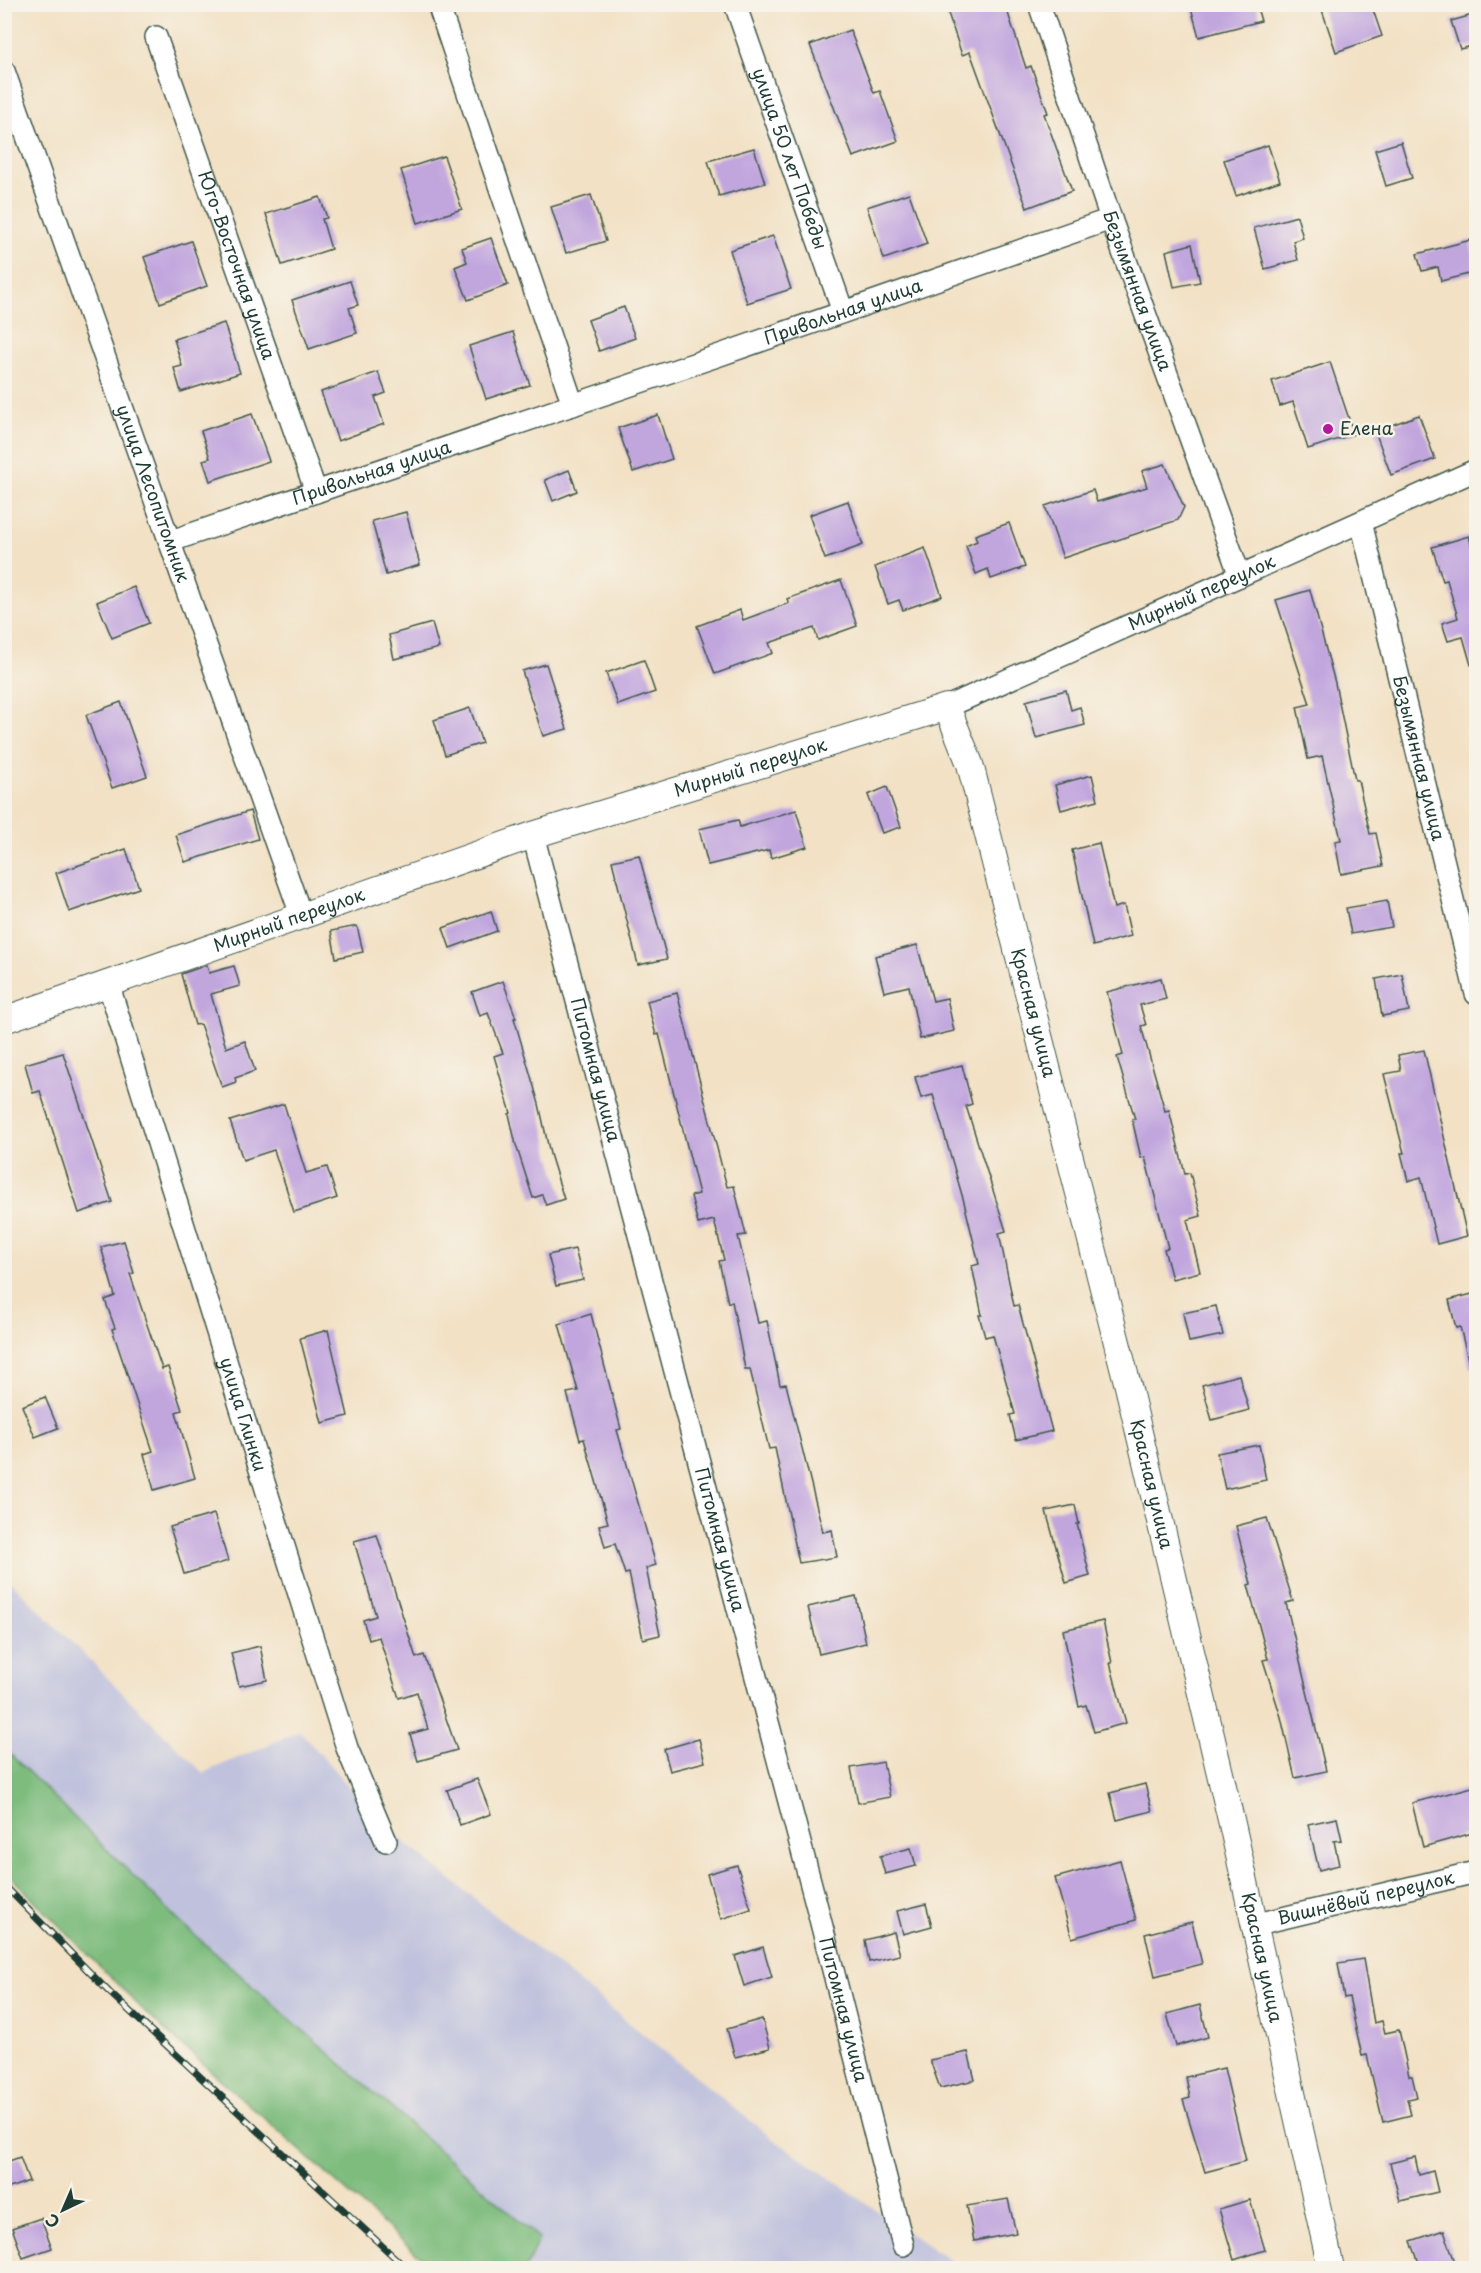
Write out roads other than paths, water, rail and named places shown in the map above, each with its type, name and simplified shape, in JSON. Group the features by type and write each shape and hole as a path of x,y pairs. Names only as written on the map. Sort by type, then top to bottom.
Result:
{"street":[{"path":"438,4 573,405"},
{"name":"улица 50 лет Победы","path":"735,4 843,312"},
{"name":"Безымянная улица","path":"1039,4 1111,219 1240,576"},
{"name":"Юго-Восточная улица","path":"156,37 316,492"},
{"name":"улица Лесопитомник","path":"4,72 301,915"},
{"name":"Привольная улица","path":"171,541 1111,219"},
{"name":"Мирный переулок","path":"4,1020 533,835 947,707 1476,470"},
{"name":"Безымянная улица","path":"1361,522 1476,994"},
{"name":"Красная улица","path":"947,707 970,764 1125,1374 1330,2268"},
{"name":"Питомная улица","path":"533,835 815,1900 903,2245"},
{"name":"улица Глинки","path":"108,983 347,1748 386,1841"},
{"name":"Вишнёвый переулок","path":"1253,1925 1476,1872"}],"railway":[{"path":"4,1885 109,1992 406,2268"}],"place":[{"name":"Елена","path":"1328,429"}]}
